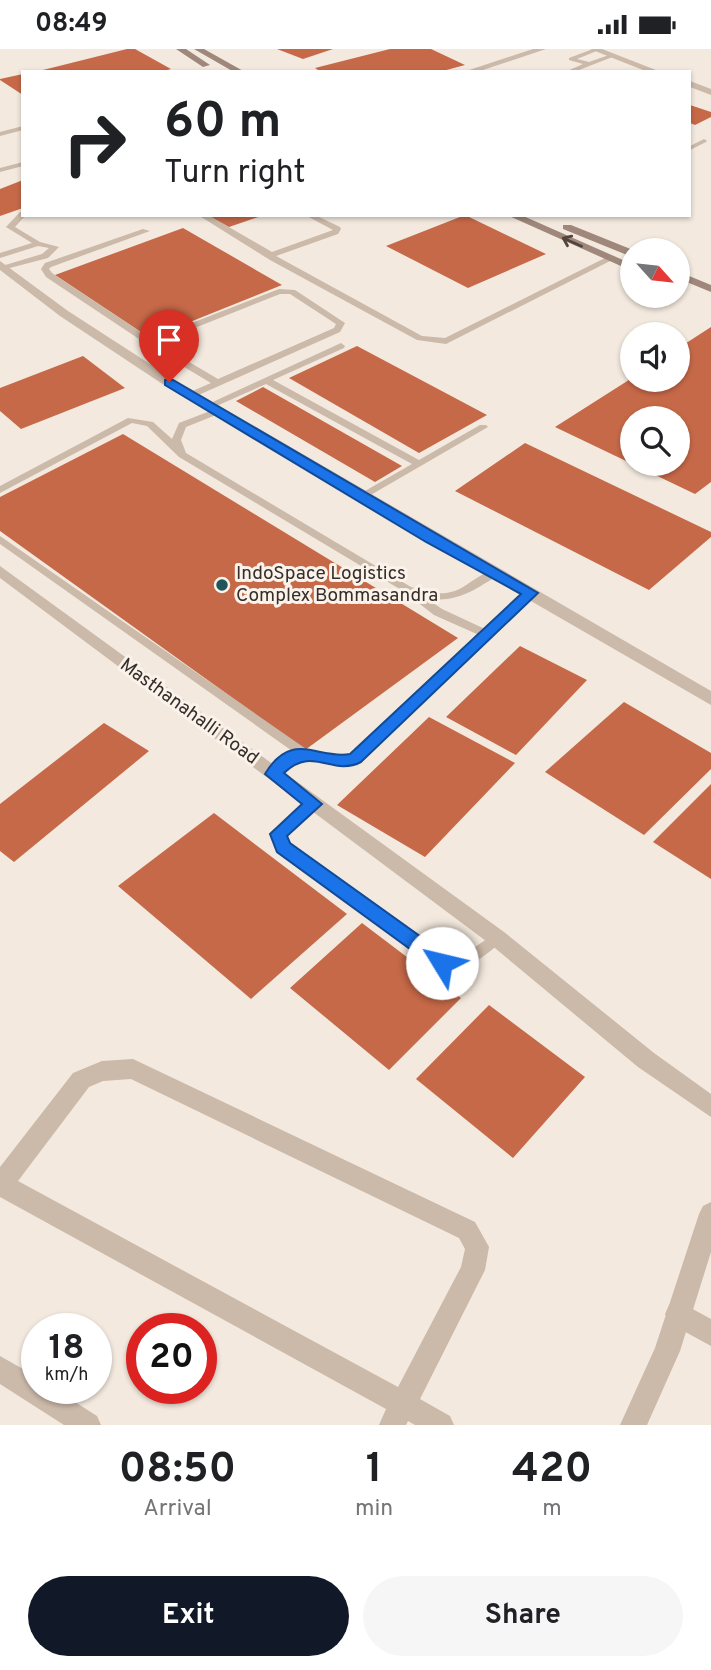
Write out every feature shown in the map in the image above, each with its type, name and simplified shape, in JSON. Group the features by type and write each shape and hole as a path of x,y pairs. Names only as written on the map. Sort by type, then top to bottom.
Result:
{"main road":[{"path":"180,49 215,70"},
{"path":"198,49 237,70"},
{"path":"517,217 620,263"},
{"path":"547,217 620,249"},
{"path":"690,280 711,289"},
{"path":"690,291 711,300"}],"street":[{"path":"474,70 542,49"},
{"path":"595,49 651,70"},
{"path":"691,84 711,92"},
{"path":"2,263 39,297 213,409 711,699"},
{"name":"Masthanahalli Road","path":"0,571 497,938 646,1060 711,1107"},
{"path":"398,1415 473,1270 477,1247 467,1230 133,1069 102,1071 81,1080 1,1185 398,1415 441,1425"},
{"path":"634,1425 667,1350 711,1214"},
{"path":"678,1314 711,1333"},
{"path":"0,1369 88,1425"}],"lane":[{"path":"589,64 571,59 595,49"},
{"path":"573,70 612,56"},
{"path":"0,134 21,129"},
{"path":"691,148 704,141"},
{"path":"0,170 21,165"},
{"path":"10,227 21,216"},
{"path":"205,217 420,338 446,341 610,258"},
{"path":"271,255 337,229 314,217"},
{"path":"0,223 38,244 55,247 45,255 2,263"},
{"path":"146,231 48,265 45,269 49,275 157,347 218,383"},
{"path":"2,263 38,244"},
{"path":"157,347 164,337 279,291 292,292 341,323 337,330 191,395"},
{"path":"182,455 176,440 182,425 265,380 341,346"},
{"path":"265,380 419,464"},
{"path":"0,490 131,420 150,425 182,455 407,589 438,612 486,634"},
{"path":"362,498 483,427"},
{"path":"0,539 304,753 348,762 531,593"},
{"path":"407,589 445,599 460,595 494,573"},
{"path":"273,774 288,759 304,753"},
{"path":"314,804 278,834 283,847 442,963 465,962 497,938"}],"building":[{"path":"127,49 135,49 171,69 167,70 43,70"},
{"path":"277,49 333,49 303,59"},
{"path":"390,49 431,49 465,65 446,70 315,68"},
{"path":"21,74 21,94 0,80"},
{"path":"691,105 711,112 711,117 695,125 691,123"},
{"path":"21,181 21,209 0,216 0,189"},
{"path":"211,217 258,217 229,227"},
{"path":"460,217 469,217 546,254 468,288 386,246"},
{"path":"183,228 282,285 150,338 55,275"},
{"path":"711,327 711,482 695,494 657,476 690,476 690,406 620,406 620,458 555,427 620,386 620,392 690,392 690,341"},
{"path":"357,346 487,415 419,453 289,378"},
{"path":"83,356 125,388 21,429 0,411 0,388"},
{"path":"263,387 402,466 375,482 236,401"},
{"name":"IndoSpace Logistics Complex Bommasandra","path":"123,434 458,638 305,750 0,531 0,497"},
{"path":"525,443 711,532 711,537 649,590 455,491"},
{"path":"520,646 587,680 516,755 446,717"},
{"path":"624,702 711,753 711,769 644,835 545,772"},
{"path":"429,717 515,763 425,857 337,805"},
{"path":"104,723 149,751 14,862 0,851 0,804"},
{"path":"711,784 711,879 653,842"},
{"path":"214,813 347,914 251,999 118,886"},
{"path":"362,923 461,998 389,1070 290,988"},
{"path":"489,1005 585,1077 513,1158 416,1079"}],"place":[{"name":"IndoSpace Logistics Complex Bommasandra","path":"222,585"}],"route":[{"path":"169,382 431,539 531,593 355,758 348,762 304,753 288,759 273,774 314,804 278,834 283,847 442,963"}]}
